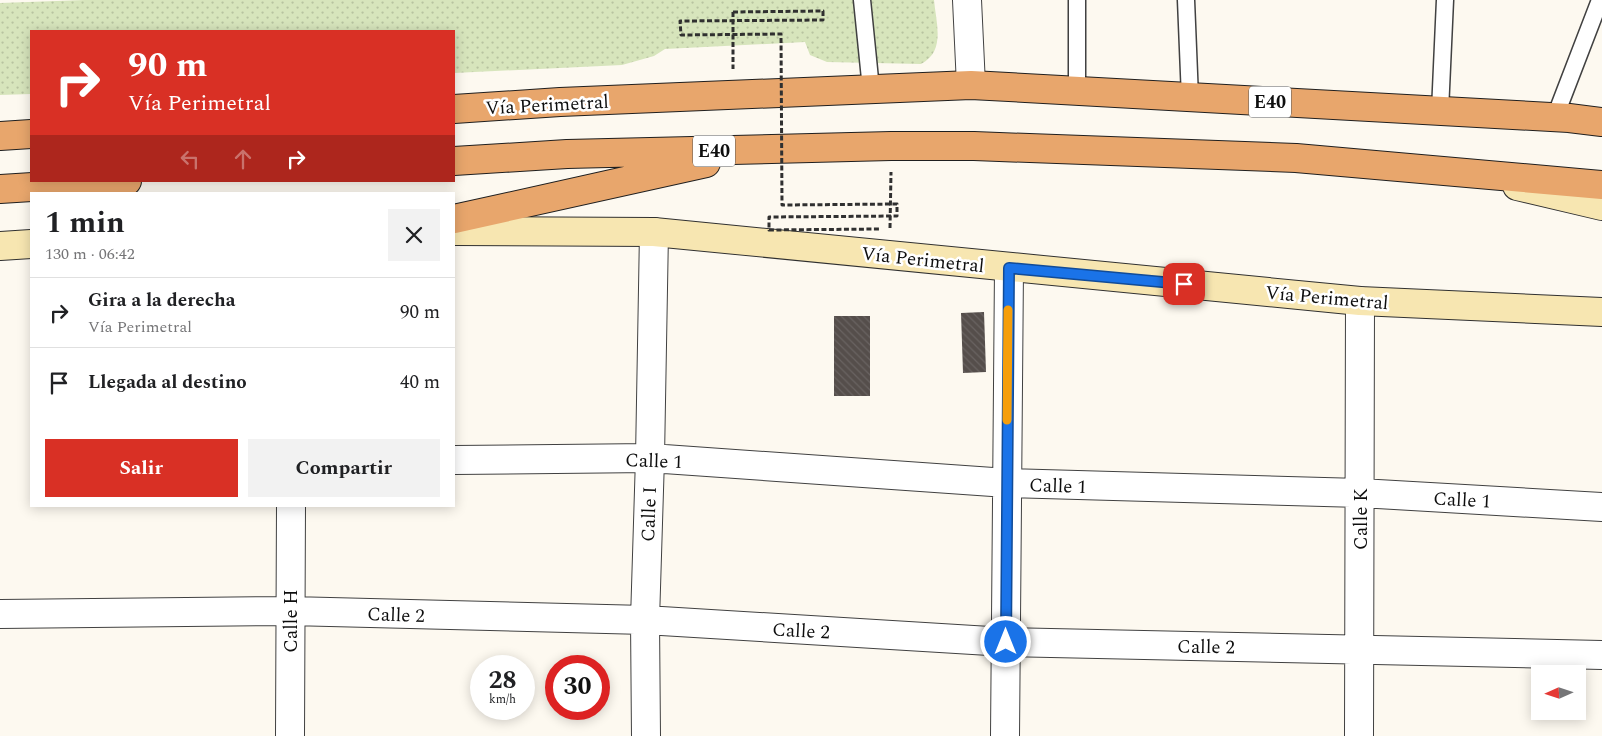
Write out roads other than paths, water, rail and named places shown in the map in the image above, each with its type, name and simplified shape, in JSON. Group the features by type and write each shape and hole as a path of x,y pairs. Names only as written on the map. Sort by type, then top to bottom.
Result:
{"highway":[{"name":"Vía Perimetral","path":"455,109 971,85 1562,117 1602,122"},
{"path":"0,136 30,134"},
{"name":"E40","path":"455,161 567,154 891,146 974,146 1296,158 1450,170 1602,185"},
{"path":"455,219 763,150"},
{"path":"0,189 111,182"}],"main road":[{"name":"Vía Perimetral","path":"1562,117 1602,117"},
{"path":"1450,170 1602,206"},
{"name":"Vía Perimetral","path":"455,231 654,232 1360,302 1602,312"},
{"path":"0,246 30,244"}],"street":[{"path":"967,0 971,85"},
{"name":"Calle I","path":"646,736 645,620 654,232"},
{"path":"1005,736 1009,268"},
{"name":"Calle K","path":"1359,736 1360,302"},
{"name":"Calle 1","path":"455,460 650,458 1007,483 1360,493 1602,507"},
{"name":"Calle H","path":"290,736 291,507"},
{"name":"Calle 2","path":"0,614 290,611 645,620 1006,642 1602,655"}],"lane":[{"path":"862,0 871,90"},
{"path":"1077,0 1078,91"},
{"path":"1186,0 1190,98"},
{"path":"1440,111 1445,0"},
{"path":"1562,117 1600,0"}]}
